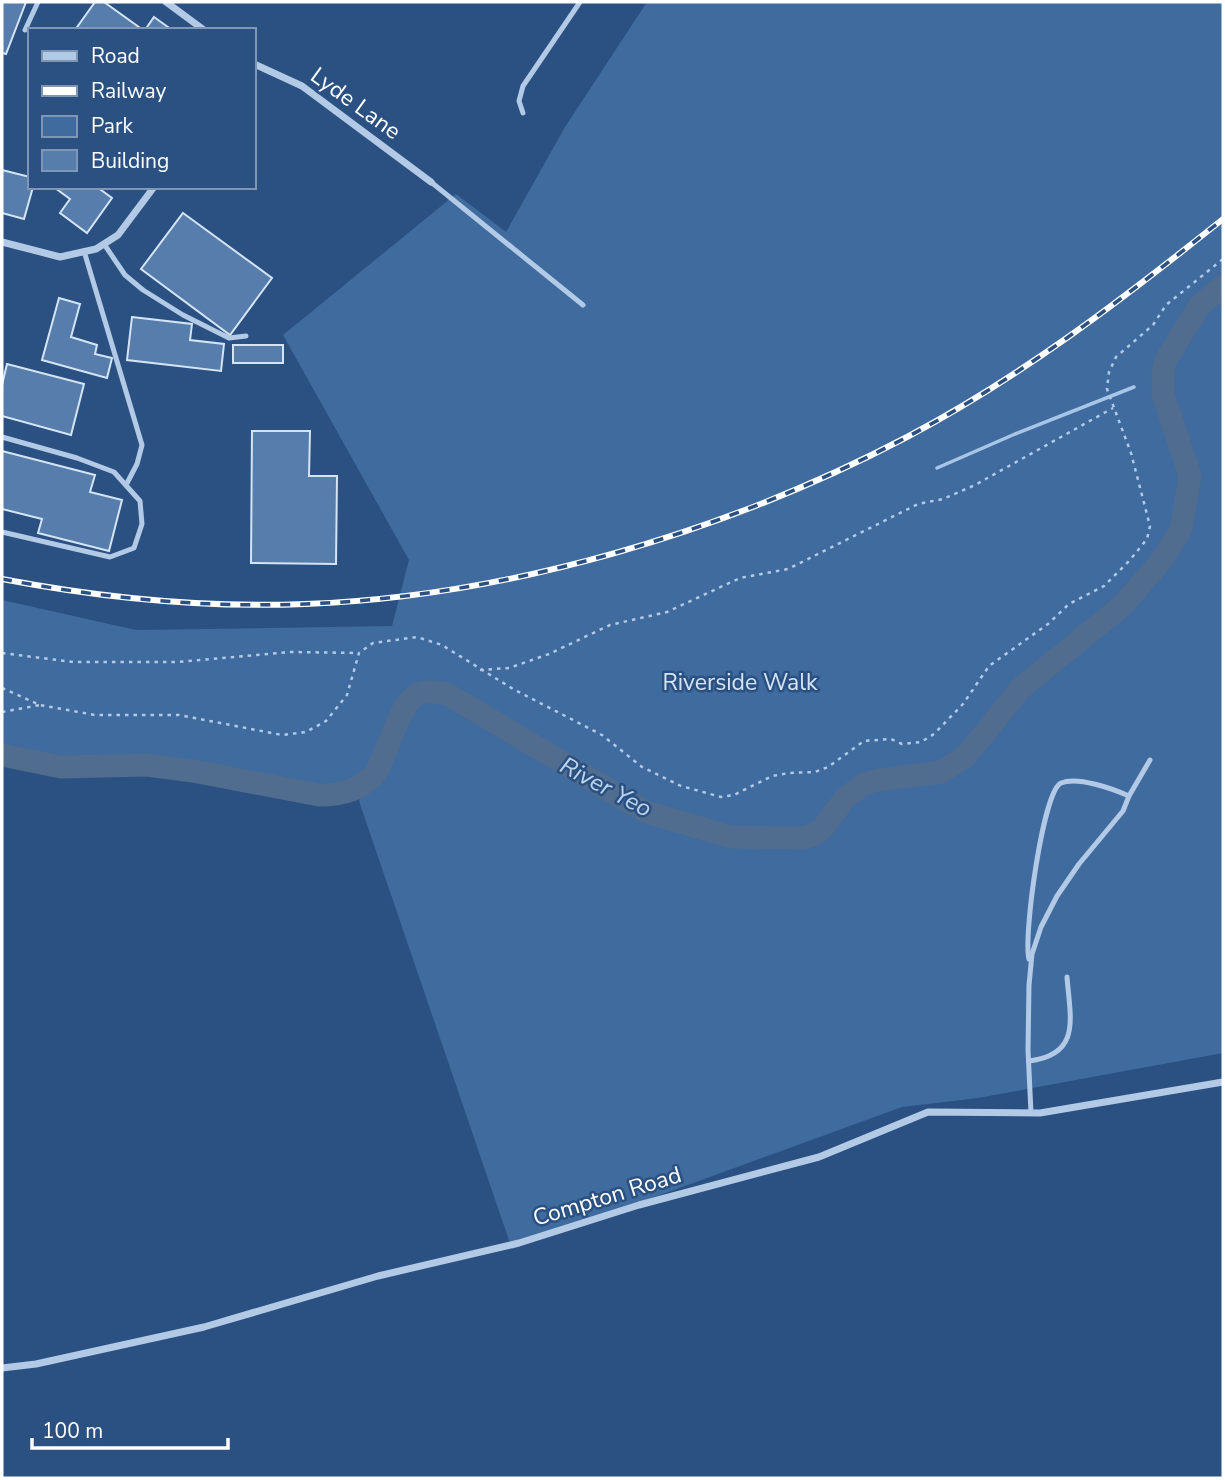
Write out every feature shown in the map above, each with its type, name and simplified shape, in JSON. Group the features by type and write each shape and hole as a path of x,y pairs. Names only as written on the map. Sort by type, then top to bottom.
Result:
{"street":[{"path":"166,2 201,28"},
{"name":"Lyde Lane","path":"256,65 302,86 431,182"},
{"path":"2,242 60,257 104,244 118,236 153,189"},
{"name":"Compton Road","path":"2,1368 36,1364 204,1327 378,1276 519,1243 639,1205 819,1157 928,1112 1031,1113 1223,1082"}],"lane":[{"path":"25,30 38,2"},
{"path":"523,113 519,101 523,86 580,2"},
{"path":"431,182 583,304"},
{"path":"104,244 125,275 183,316 229,338 246,336"},
{"path":"84,251 142,445 137,464 125,485"},
{"path":"2,437 77,458 114,472 140,501 142,524 134,548 110,557 2,532"},
{"path":"1031,1113 1031,966 1041,927 1057,896 1090,850 1123,811 1150,760"},
{"path":"1031,966 1027,940 1030,910 1045,819 1055,788 1060,783 1069,782 1092,784 1110,787 1129,796"},
{"path":"1029,1061 1045,1059 1056,1053 1064,1046 1069,1035 1067,977"}],"path":[{"path":"2,653 73,663 178,662 290,652 359,653 373,643 417,637 442,645 480,670 602,735 642,767 681,786 721,797 734,795 772,776 815,772 828,767 863,741 891,739 902,744 920,742 934,734 963,704 989,666 1048,624 1069,604 1104,586 1147,540 1150,526 1131,453 1107,389 1108,372 1116,357 1153,325 1166,305 1223,259"},
{"path":"480,670 509,668 610,625 667,612 740,578 788,569 918,504 943,499 975,485 1114,408"},
{"path":"2,688 40,705 95,715 179,715 282,735 306,732 326,721 347,695 359,653"},
{"path":"2,712 40,705"}],"green space":[{"name":"Riverside Walk","path":"647,2 1223,2 1223,1053 978,1098 902,1107 512,1249 360,804 355,777 335,783 287,782 161,757 61,757 21,752 2,746 2,600 136,630 392,626 409,560 283,335 456,194 506,232 565,127"}],"building":[{"path":"2,2 26,2 6,54 2,53"},
{"path":"95,2 104,2 140,28 76,28"},
{"path":"154,17 169,28 146,28"},
{"path":"2,170 28,176 28,189 32,189 24,219 2,213"},
{"path":"56,189 100,189 112,198 87,233 60,213 70,199"},
{"path":"183,213 272,278 230,335 141,269"},
{"path":"59,298 80,304 71,337 97,345 95,354 112,358 107,378 42,360"},
{"path":"132,317 192,324 190,340 224,344 221,371 127,360"},
{"path":"233,345 283,345 283,363 233,363"},
{"path":"7,364 84,384 71,435 2,416 2,385"},
{"path":"252,431 310,431 309,476 337,476 336,564 251,563"},
{"path":"2,451 95,475 90,492 122,500 109,551 38,533 42,519 2,509"}],"waterway":[{"name":"River Yeo","path":"2,755 61,767 147,765 319,795 336,794 358,787 377,771 408,703 419,694 437,692 449,695 646,812 731,837 803,838 815,834 823,828 845,798 864,784 941,772 965,757 1021,688 1123,605 1162,560 1181,529 1190,476 1163,394 1163,372 1166,360 1199,306 1223,286"},
{"path":"937,468 1134,387"}],"railway":[{"path":"2,579 152,600 305,604 382,599 459,588 537,573 615,553 766,502 838,471 949,414 1031,363 1223,219"}]}
